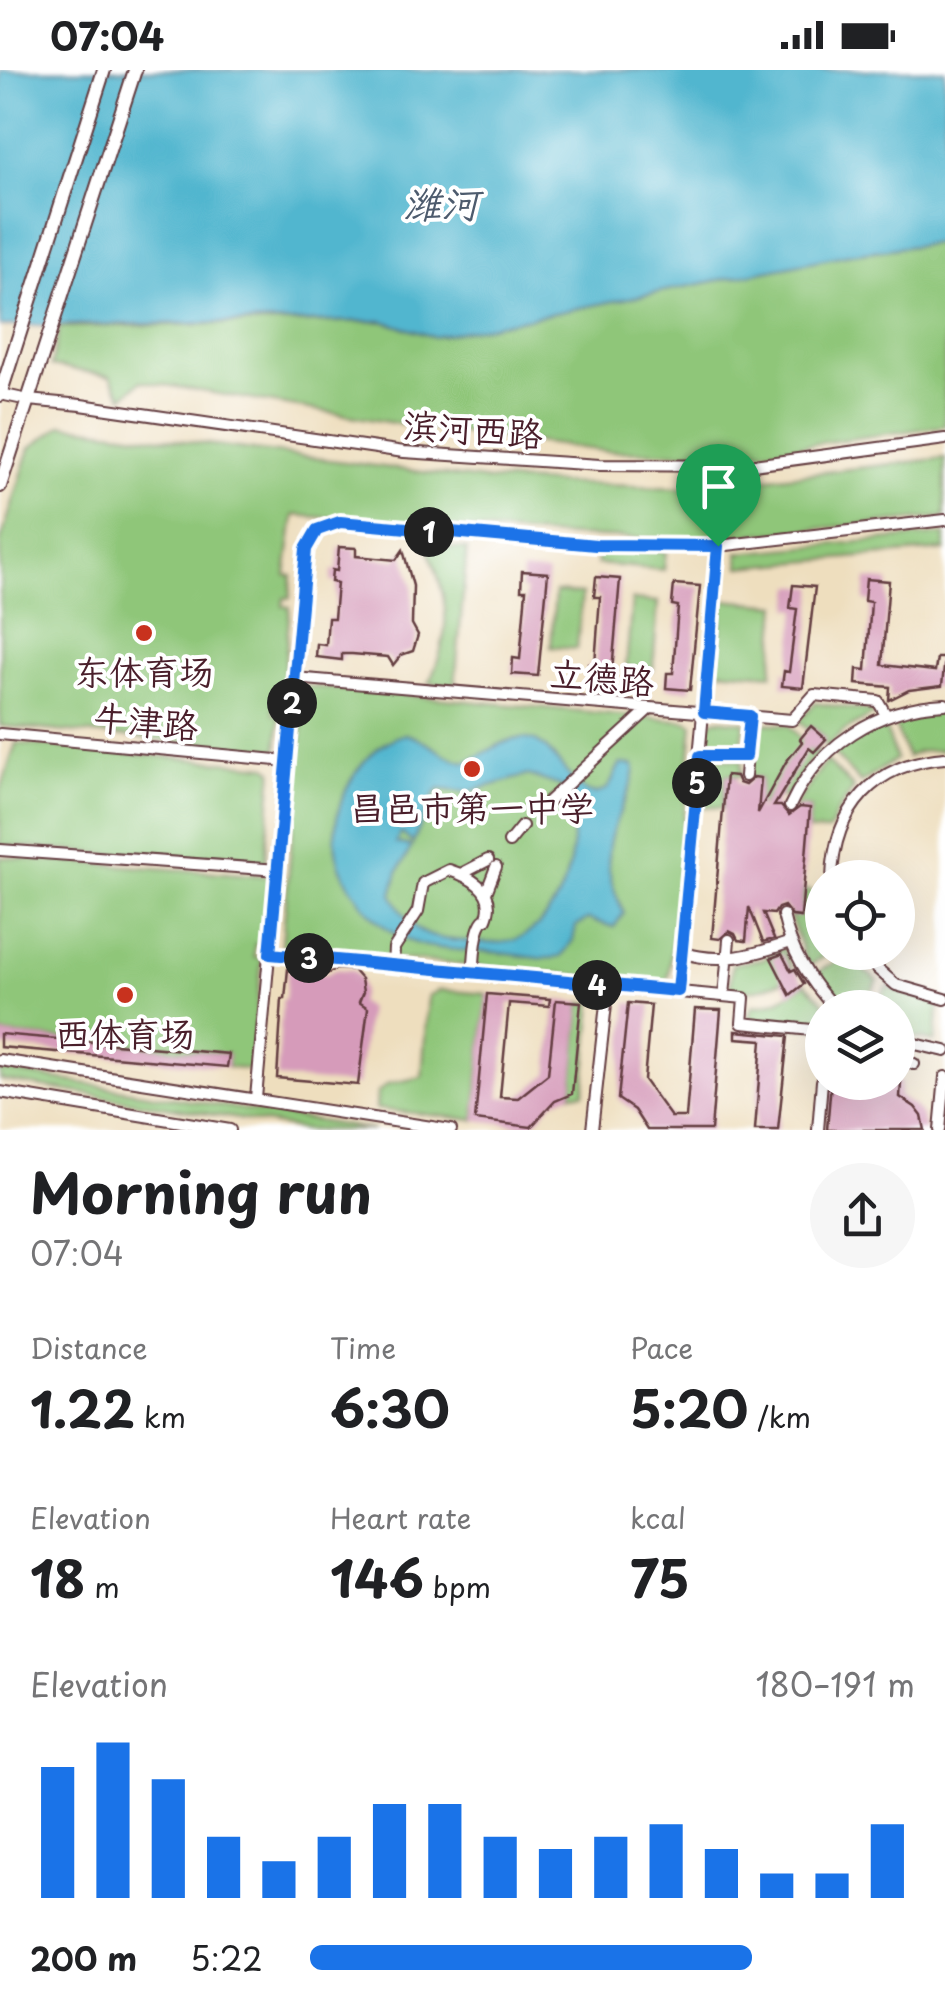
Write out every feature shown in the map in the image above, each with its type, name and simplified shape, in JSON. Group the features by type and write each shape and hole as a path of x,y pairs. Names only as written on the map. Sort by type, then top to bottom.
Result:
{"main road":[{"path":"0,394 104,70"},
{"path":"0,486 136,70"}],"street":[{"name":"滨河西路","path":"0,394 404,452 600,464 746,466 945,439"},
{"path":"256,1098 306,549 317,530 340,522 596,545 718,546 945,520"},
{"path":"678,991 718,546"},
{"name":"立德路","path":"294,678 792,720 814,694 878,701 886,715"},
{"path":"790,806 803,780 826,754 870,720 945,704"},
{"path":"537,812 650,708"},
{"path":"745,776 750,716"},
{"name":"牛津路","path":"0,734 287,761"},
{"path":"700,756 746,756"},
{"path":"834,860 848,810 863,790 907,764 945,758"},
{"path":"509,842 522,826"},
{"path":"0,850 279,870"},
{"path":"461,874 492,864 486,893 487,917 479,928 473,974"},
{"path":"393,966 394,948 418,911 423,883 449,870 486,893"},
{"path":"783,915 806,974 819,990"},
{"path":"724,996 729,940"},
{"path":"681,952 728,959 791,942"},
{"path":"270,954 744,998 742,1023 805,1030"},
{"path":"879,970 896,984 945,999"},
{"path":"592,1130 608,986"},
{"path":"915,1044 945,1051"},
{"path":"0,1060 451,1130"},
{"path":"940,1130 945,1077"},
{"path":"0,1092 230,1130"},
{"path":"818,1130 820,1100"}],"green space":[{"path":"945,242 945,426 741,454 604,451 411,426 141,381 123,397 110,376 51,366 60,327 383,321 434,337 820,258"},
{"path":"62,425 483,480 682,488 945,458 945,517 694,540 541,535 294,515 286,575 292,576 290,598 284,598 283,606 290,607 282,698 274,703 273,714 280,716 277,750 0,726 0,543 30,448"},
{"path":"945,534 945,550 740,567 738,553"},
{"path":"427,546 467,549 455,686 429,683 442,647 445,614 440,582"},
{"path":"598,551 666,551 664,570 597,564"},
{"path":"555,592 582,594 577,649 551,647"},
{"path":"632,600 658,602 653,670 626,667"},
{"path":"723,600 778,605 772,674 716,670"},
{"path":"306,686 693,724 669,975 665,984 284,948"},
{"path":"815,703 877,712 843,732 827,747 822,743 825,738 799,721"},
{"path":"945,710 945,750 907,757 892,718"},
{"path":"717,719 745,722 741,751 706,750 708,724"},
{"path":"751,724 789,725 813,752 820,752 808,763 788,797 767,796 764,805 758,804 761,778 748,777"},
{"path":"884,724 896,759 861,783 833,753"},
{"path":"16,743 267,766 273,770 265,863 259,867 0,845 0,792"},
{"path":"722,758 742,760 741,776 726,775 723,808 700,806 704,762"},
{"path":"826,761 854,788 829,831 808,831 810,808 795,806"},
{"name":"西体育场","path":"0,857 270,876 262,944 255,944 254,957 262,958 251,1070 227,1067 228,1054 0,1034"},
{"path":"803,890 805,958 790,916 801,916"},
{"path":"783,948 795,975 763,988 730,992 732,964 762,959"},
{"path":"822,970 864,970 878,981 872,990 827,990 815,974"},
{"path":"805,983 812,990 805,990 805,1027 753,1022 749,1015 752,1006 767,1004"},
{"path":"440,990 487,994 475,1120 376,1109 377,1093 388,1084 422,1077 428,996"},
{"path":"915,996 939,1004 935,1042 915,1037"},
{"path":"581,1002 593,1003 584,1093 572,1094"},
{"path":"0,1070 374,1130 306,1130 0,1080"}],"water":[{"name":"潍河","path":"0,70 945,70 945,242 850,254 434,337 383,321 0,326"},
{"path":"405,734 465,762 506,742 532,740 550,753 576,784 595,793 608,787 621,764 634,765 609,845 609,872 624,913 614,927 588,919 576,926 573,940 561,957 545,958 421,945 378,921 342,871 335,831 346,790 357,771 387,742","holes":["528,775 561,786 572,824 569,868 552,908 539,924 516,939 493,943 438,938 412,925 392,894 412,846 396,843 401,833 413,843 439,789 468,792"]}],"building":[{"path":"339,547 356,548 356,556 396,560 403,550 413,586 412,624 418,635 413,651 401,655 393,665 388,657 316,657 317,644 326,645 328,618 334,618 337,583 331,582 332,570 337,571"},
{"path":"522,571 548,573 538,676 512,674 513,658 520,659 526,590 521,590"},
{"path":"596,577 620,579 611,683 588,681 589,664 595,664 600,597 594,597"},
{"path":"866,579 889,581 882,665 935,671 937,658 945,658 942,686 909,690 889,700 890,687 856,684 857,669 866,670 871,602 864,601"},
{"path":"674,584 700,586 690,690 666,688 667,673 673,673 678,606 672,605"},
{"path":"793,585 815,587 803,688 782,686 784,671 789,672 797,609 790,608"},
{"path":"811,726 826,739 814,752 809,748 774,806 781,806 789,815 800,807 810,808 801,917 792,916 784,906 774,914 763,913 774,939 763,942 749,907 746,941 738,940 729,931 720,939 712,938 726,775 736,776 745,785 754,777 761,778 758,813 786,762 802,742 800,739"},
{"path":"782,954 804,984 790,995 771,958"},
{"path":"288,969 327,974 336,969 353,970 361,979 363,992 359,1002 368,1008 358,1085 277,1078"},
{"path":"487,994 550,999 549,1006 509,1003 500,1097 518,1098 548,1074 556,1000 581,1002 572,1094 555,1101 531,1127 475,1120"},
{"path":"628,1003 651,1005 644,1080 671,1117 686,1117 695,1009 721,1010 711,1130 647,1130 634,1110 618,1099"},
{"path":"736,1031 788,1036 778,1130 755,1130 762,1040 736,1038"},
{"path":"0,1034 229,1054 227,1067 0,1047"},
{"path":"830,1100 904,1100 922,1116 925,1130 827,1130"}],"place":[{"name":"东体育场","path":"144,633"},
{"name":"昌邑市第一中学","path":"472,769"},
{"name":"西体育场","path":"125,995"}],"route":[{"path":"340,522 596,545 718,546 704,712 750,716 746,756 700,756 678,991 270,954 306,549 317,530 340,522"}]}
